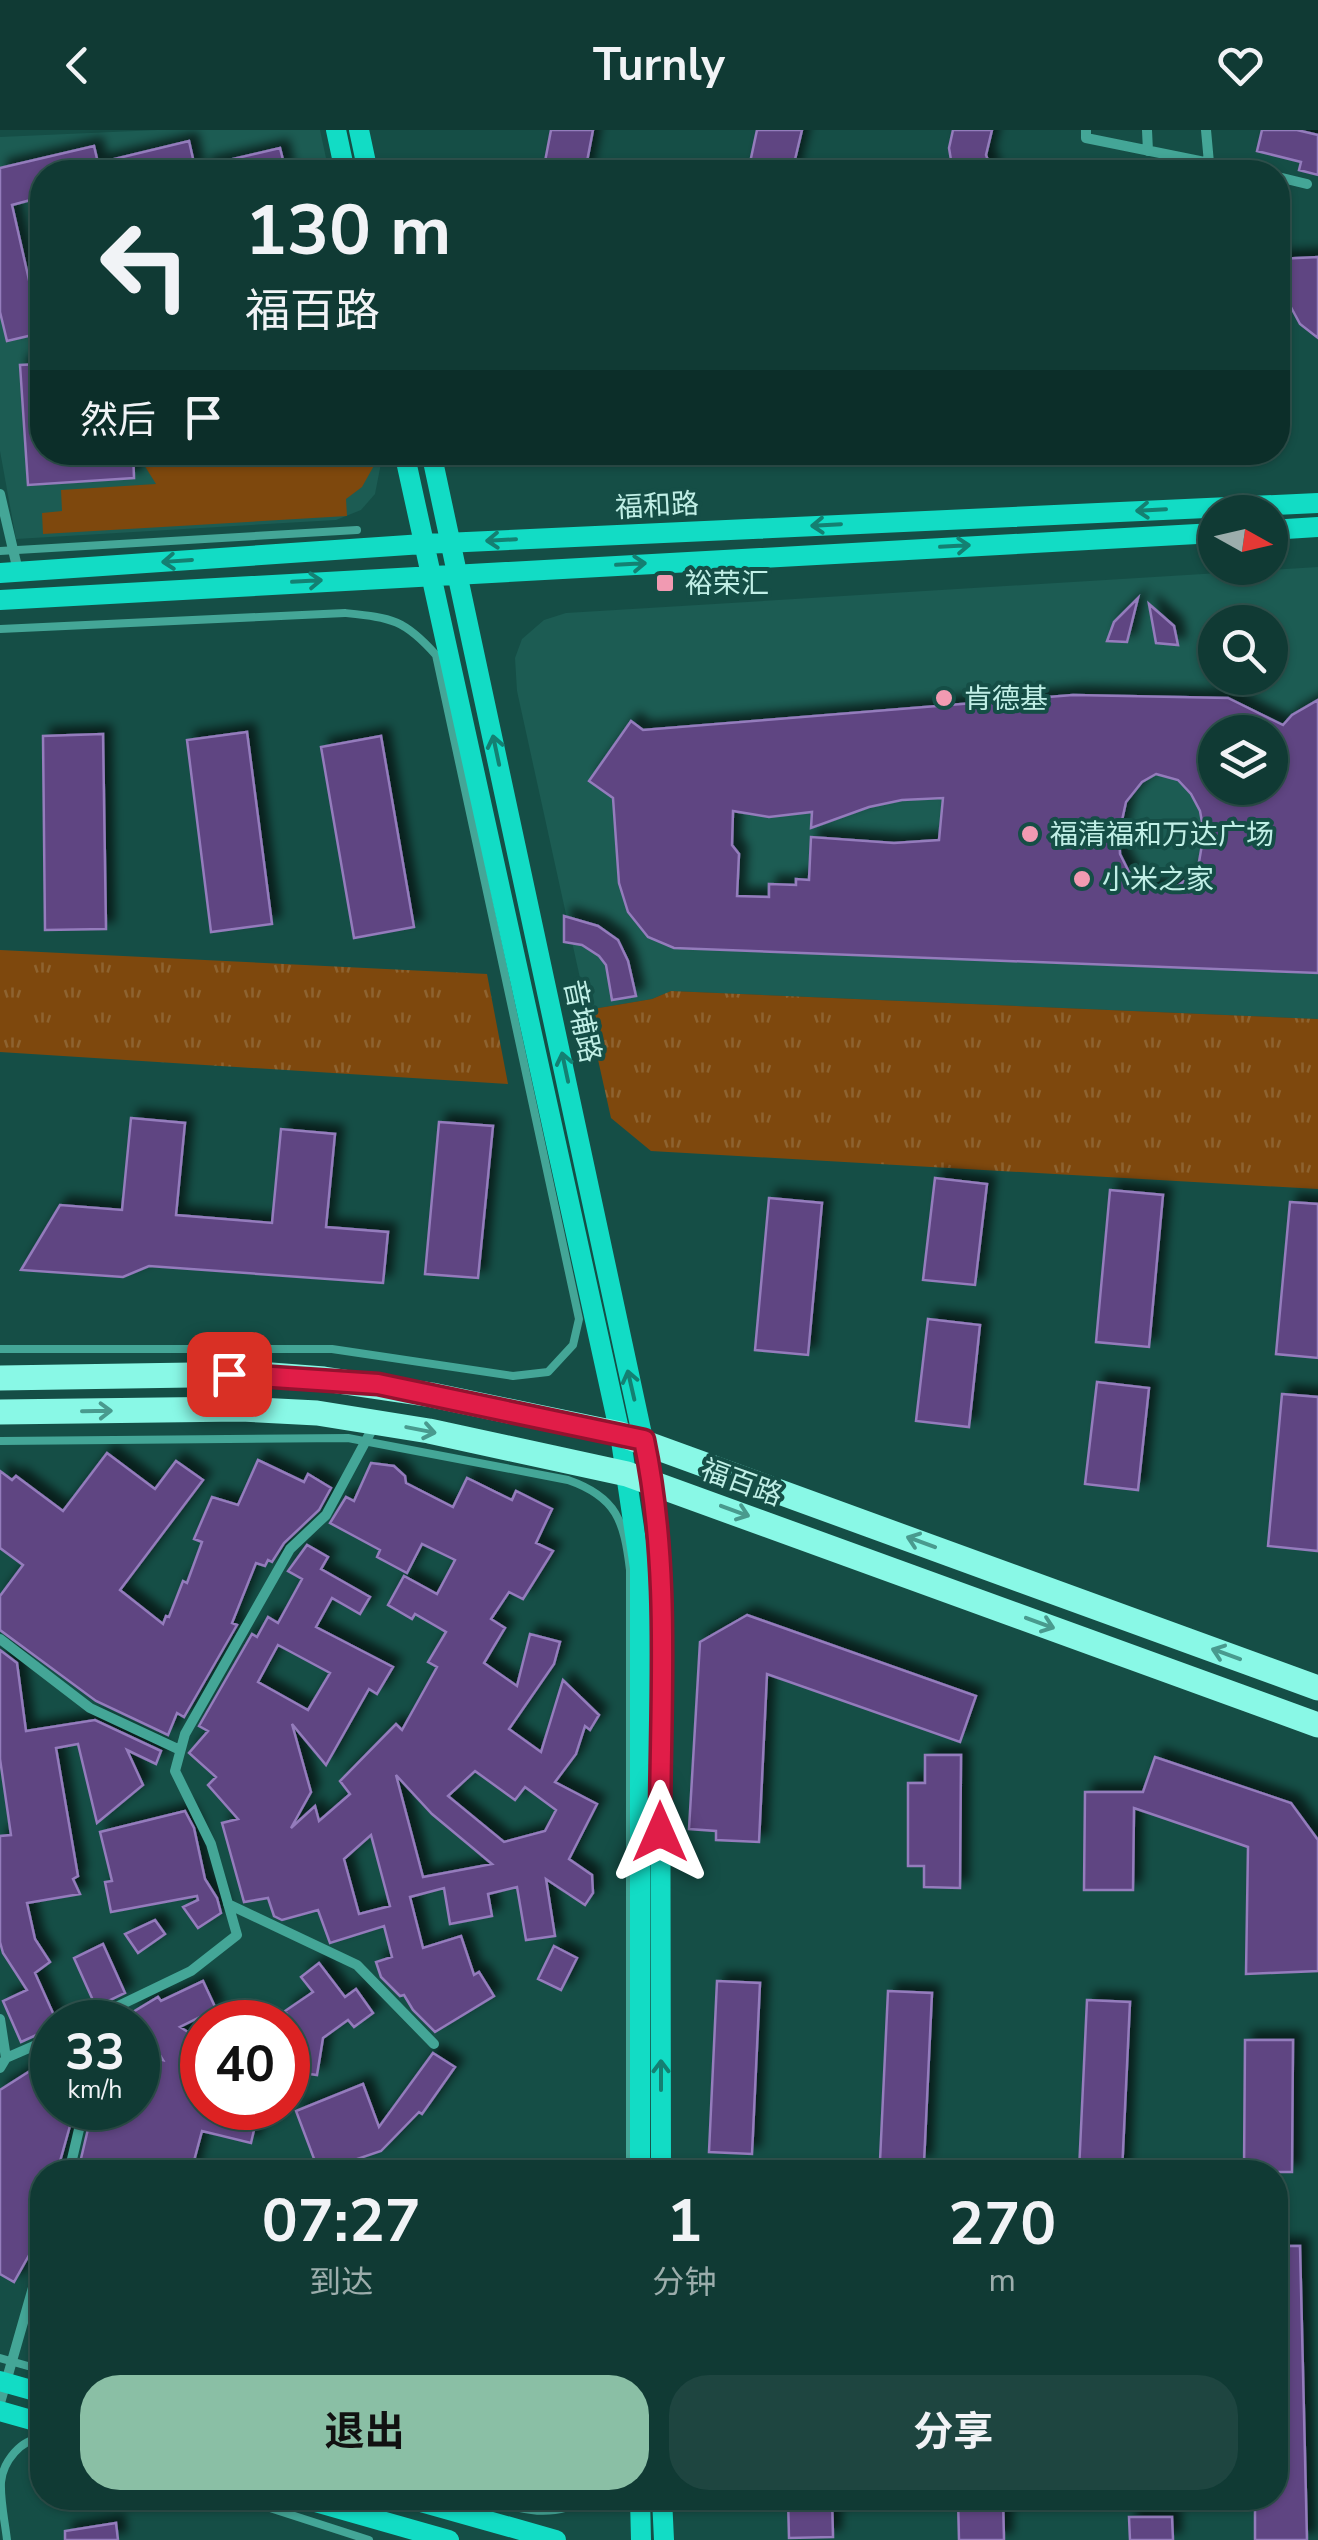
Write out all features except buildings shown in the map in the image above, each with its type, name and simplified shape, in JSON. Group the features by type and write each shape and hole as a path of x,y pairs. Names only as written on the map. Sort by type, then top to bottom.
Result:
{"main road":[{"name":"福百路","path":"0,1378 258,1374 324,1379 396,1388 632,1437 1316,1686"},
{"name":"福百路","path":"0,1412 241,1409 317,1413 372,1432 640,1477 1314,1726"}],"street":[{"path":"336,130 342,160"},
{"path":"359,130 365,160"},
{"path":"1086,130 1086,138 1194,160"},
{"path":"1147,130 1148,150"},
{"path":"1206,130 1208,160"},
{"path":"1290,180 1308,184"},
{"name":"音埔路","path":"407,465 428,574 632,1437"},
{"name":"音埔路","path":"433,465 640,1477"},
{"path":"0,494 13,550 9,573"},
{"name":"福和路","path":"9,573 450,542 1318,502"},
{"path":"1288,529 1318,527"},
{"name":"福和路","path":"0,600 1198,534"},
{"path":"132,2000 191,1972 237,1935 211,1844 175,1770 180,1750 185,1734 290,1549 326,1515 372,1432"},
{"path":"640,1477 640,2160"},
{"path":"640,1477 660,1568 661,2160"},
{"path":"0,1639 90,1708 180,1750"},
{"path":"228,1904 357,1965 434,2044"},
{"path":"0,2019 3,2063 30,2049"},
{"path":"71,2160 78,2130"},
{"path":"30,2290 6,2359 0,2407 30,2418"},
{"path":"2,2382 30,2390"},
{"path":"343,2510 449,2540"},
{"path":"450,2510 556,2540"},
{"path":"641,2510 642,2540"},
{"path":"663,2510 664,2540"}],"lane":[{"path":"0,550 356,530"},
{"path":"0,629 345,614 380,617 412,627 436,655 579,1318 572,1345 548,1372 513,1376 332,1349 0,1349"},
{"path":"0,1441 348,1438 372,1432 568,1480 593,1489 613,1506 626,1537 630,1570 630,2160"},
{"path":"6,2359 30,2366"},
{"path":"7,2540 1,2481 13,2453 30,2441"},
{"path":"276,2510 369,2540"}],"shaded area":[{"path":"157,130 320,130 326,160 30,160 30,465 381,465 375,494 361,510 336,520 16,539 0,451 0,137"},
{"path":"1318,567 1318,1019 671,991 652,999 587,1010 517,691 515,658 522,639 544,620 566,613 1198,574 1198,585 1288,585 1288,569"}],"green space":[{"path":"144,465 374,465 362,487 346,499 347,516 43,534 42,513 62,511 61,490 156,484"},
{"path":"0,950 487,974 508,1084 0,1052"},
{"path":"671,991 1318,1019 1318,1189 651,1151 611,1118 587,1010 652,999"}],"place":[{"name":"裕荣汇","path":"665,583"},
{"name":"肯德基","path":"944,698"},
{"name":"福清福和万达广场","path":"1030,834"},
{"name":"小米之家","path":"1082,879"}],"route":[{"path":"229,1374 378,1384 644,1440 660,1568 660,1832"}]}
